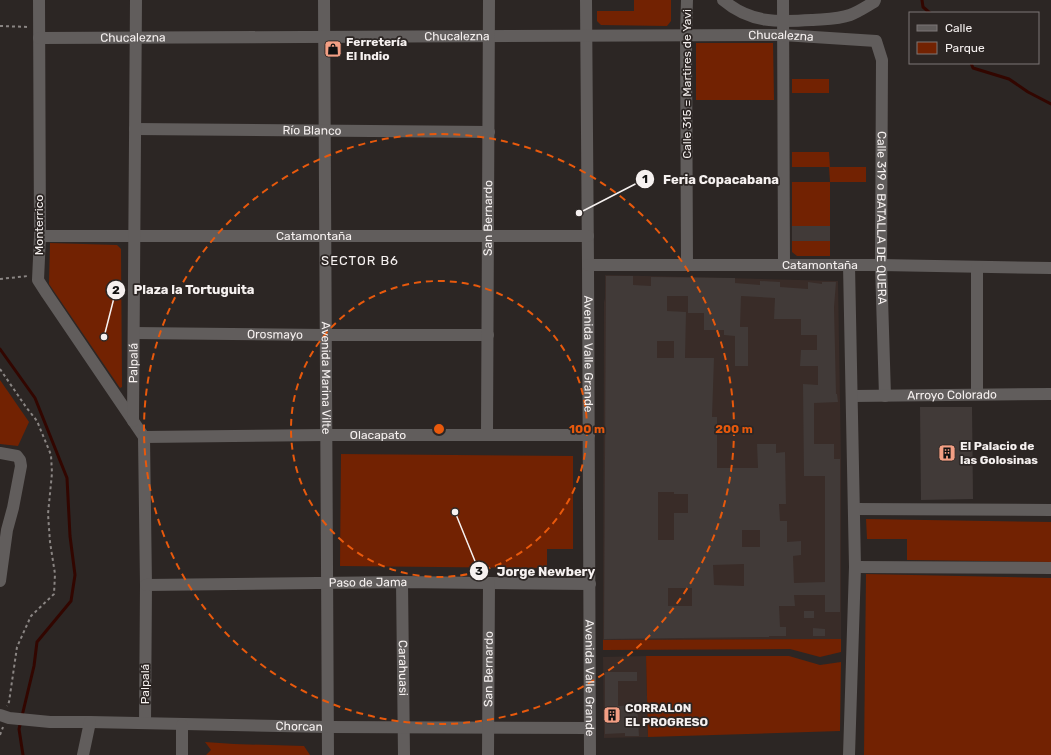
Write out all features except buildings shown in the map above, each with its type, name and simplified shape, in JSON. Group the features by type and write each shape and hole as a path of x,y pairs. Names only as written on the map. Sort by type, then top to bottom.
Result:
{"street":[{"name":"Monterrico","path":"38,280 40,236 39,0"},
{"name":"Palpalá","path":"133,421 136,0"},
{"name":"Avenida Marina Vilte","path":"324,0 325,434 328,755"},
{"name":"San Bernardo","path":"487,435 489,0"},
{"name":"Avenida Valle Grande","path":"586,0 590,755"},
{"name":"Calle 315 = Martires de Yavi","path":"687,0 687,265"},
{"path":"723,0 745,15 763,20 783,22 828,19 850,15 874,2 875,0"},
{"path":"783,0 784,264"},
{"name":"Chucalezna","path":"39,32 135,37 783,35 876,42"},
{"name":"Calle 319 o BATALLA DE QUERA","path":"876,42 882,60 881,264 885,396"},
{"name":"Río Blanco","path":"135,129 489,132"},
{"name":"Catamontaña","path":"40,236 588,236"},
{"name":"Catamontaña","path":"588,265 881,264 1051,268"},
{"path":"849,265 853,396 855,567 849,755"},
{"path":"977,266 977,394"},
{"path":"38,280 144,437"},
{"name":"Orosmayo","path":"134,333 488,335"},
{"name":"Arroyo Colorado","path":"853,396 1051,394"},
{"name":"Olacapato","path":"144,437 325,434 589,435"},
{"name":"Palpalá","path":"144,437 146,585 145,723"},
{"path":"0,453 17,456 20,460 21,472 13,508 3,530 0,581"},
{"path":"854,509 1051,510"},
{"path":"855,567 1051,568"},
{"name":"Paso de Jama","path":"146,585 402,582 590,584"},
{"name":"Carahuasi","path":"402,582 404,755"},
{"name":"San Bernardo","path":"488,755 489,583"},
{"name":"Chorcan","path":"4,716 50,722 182,725 404,728 590,728"},
{"path":"83,755 90,722"},
{"path":"182,725 182,755"}],"path":[{"path":"0,26 39,32"},
{"path":"0,279 27,276 38,280"},
{"path":"0,368 36,420 51,455 52,473 48,514 50,542 55,574 54,594 30,616 17,647 9,702 3,713 4,722 0,735"}],"shaded area":[{"path":"605,275 838,281 841,458 841,639 603,640"},
{"path":"646,656 648,737 604,738 603,657"}],"green space":[{"path":"634,0 671,0 671,21 667,26 601,25 597,21 597,11 634,11"},
{"path":"696,43 773,43 774,100 696,100"},
{"path":"792,79 829,79 829,93 792,93"},
{"path":"792,152 829,152 830,167 866,167 866,182 830,182 829,167 792,167"},
{"path":"792,182 830,182 830,226 792,226"},
{"path":"792,241 830,241 830,256 797,256 792,252"},
{"path":"50,243 117,245 121,249 122,387 120,388 49,284"},
{"path":"0,380 29,422 18,446 0,444"},
{"path":"341,454 573,456 573,549 547,549 547,568 340,566"},
{"path":"866,519 1051,522 1051,562 907,560 907,539 867,539"},
{"path":"866,574 1051,578 1051,755 864,755"},
{"path":"841,639 841,652 820,657 790,649 603,650 603,640"},
{"path":"646,656 789,656 820,665 841,662 840,731 648,737"},
{"path":"205,742 304,746 310,755 206,755 211,750"}],"waterway":[{"path":"922,0 923,7 929,12"},
{"path":"971,64 973,68 1009,79 1028,92 1051,104"},
{"path":"0,349 35,398 67,478 70,536 75,575 71,601 37,642 34,666 22,716"},
{"path":"21,721 19,729 23,755"}],"place":[{"name":"Ferretería El Indio","path":"333,49"},
{"name":"Feria Copacabana","path":"579,213"},
{"name":"Plaza la Tortuguita","path":"104,337"},
{"name":"El Palacio de las Golosinas","path":"947,453"},
{"name":"Jorge Newbery","path":"455,512"},
{"name":"CORRALON EL PROGRESO","path":"612,715"}],"district":[{"name":"SECTOR B6","path":"360,260"}]}
